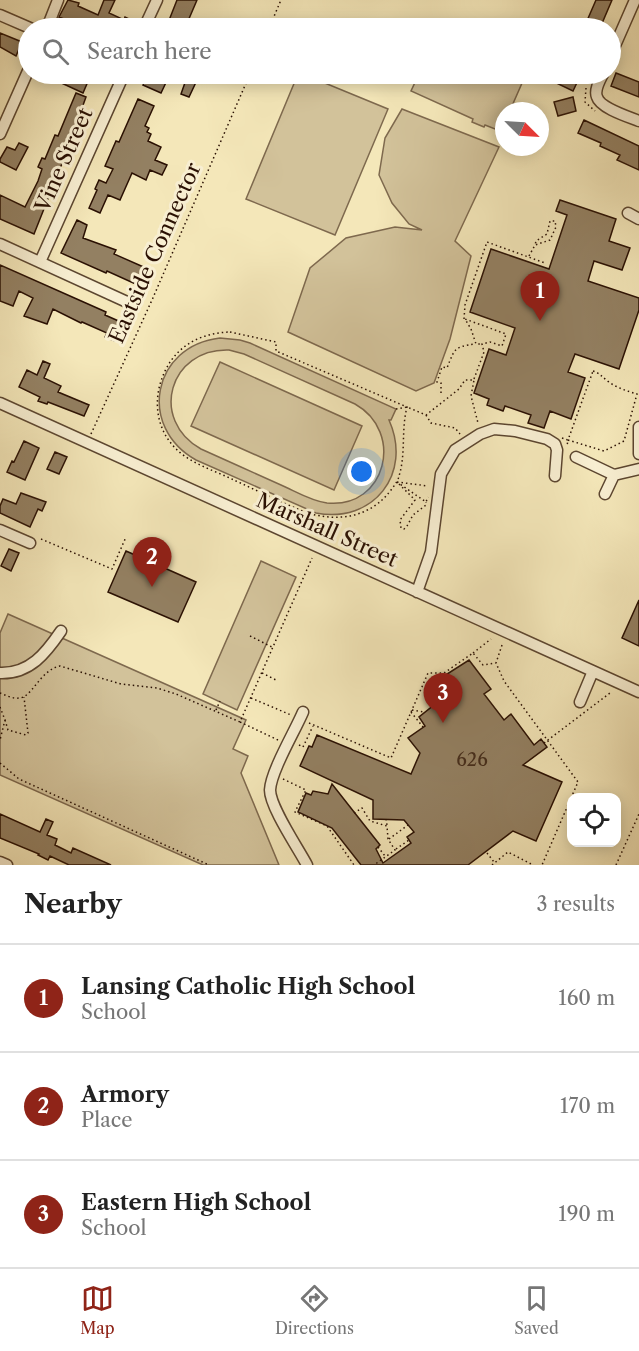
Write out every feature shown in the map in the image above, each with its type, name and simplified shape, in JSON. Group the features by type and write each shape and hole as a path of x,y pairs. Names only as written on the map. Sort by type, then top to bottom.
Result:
{"street":[{"path":"51,18 58,0"},
{"path":"149,18 157,0"},
{"path":"621,32 635,0"},
{"path":"0,15 18,23"},
{"path":"0,134 22,84"},
{"name":"Vine Street","path":"40,262 120,84"},
{"path":"598,84 597,97 608,108 639,122"},
{"path":"628,213 639,219"},
{"path":"0,244 127,302"},
{"name":"Marshall Street","path":"0,403 639,692"},
{"path":"639,427 639,454"},
{"path":"417,592 431,552 441,474 454,450 480,434 494,429 515,431 547,439 555,444 557,450 555,476"},
{"path":"576,457 615,475 639,470"},
{"path":"605,494 615,475"},
{"path":"0,530 33,540"},
{"path":"0,673 27,668 46,653 61,630"},
{"path":"580,702 593,671"},
{"path":"302,716 274,775 270,792 275,807 307,865"},
{"path":"0,862 8,865"}],"path":[{"path":"273,18 281,0"},
{"name":"Eastside Connector","path":"87,443 246,84"},
{"path":"528,257 536,241 547,234 550,221 555,220 556,227 550,240 535,245"},
{"path":"476,344 463,317 487,242 545,263"},
{"path":"441,393 441,383 437,381 442,367 447,368 457,347 490,342 502,346 506,334 465,320"},
{"path":"407,408 399,478 375,507 341,519 322,518 307,513 189,459 177,450 163,431 156,400 160,381 177,351 191,341 216,333 230,332 276,342 276,351 426,415 431,423 455,428 460,434 454,439"},
{"path":"480,434 471,396 484,352 482,344"},
{"path":"592,370 623,390 637,394 624,441 604,452 568,440 592,370"},
{"path":"426,415 459,389 465,380 474,380"},
{"path":"396,409 407,408"},
{"path":"396,482 428,486"},
{"path":"396,482 426,502"},
{"path":"396,482 415,500 400,520 401,528 407,526 413,515 426,505 428,496"},
{"path":"33,540 112,569 126,537"},
{"path":"240,722 312,558"},
{"path":"250,636 273,648"},
{"path":"251,698 302,716 313,725 391,758 428,673 444,673 491,639"},
{"path":"502,645 496,663 504,681 578,782 543,865"},
{"path":"473,653 483,665 496,663"},
{"path":"0,693 18,699 24,697 45,673 52,667 60,666 121,684 157,688 176,694 308,749"},
{"path":"454,666 457,671"},
{"path":"262,673 276,680"},
{"path":"544,743 610,693"},
{"path":"0,707 8,730 27,735 24,697"},
{"path":"215,711 220,701"},
{"path":"411,711 424,712"},
{"path":"411,711 423,727"},
{"path":"0,740 5,720"},
{"path":"303,747 313,725"},
{"path":"0,763 19,779 209,865"},
{"path":"274,775 312,793"},
{"path":"306,790 296,812 327,826 354,865"},
{"path":"354,813 362,808 370,821 387,826"},
{"path":"616,865 639,814"},
{"path":"386,819 388,840 395,850"},
{"path":"388,840 408,825"},
{"path":"374,865 409,840"},
{"path":"378,847 386,857"},
{"path":"487,853 493,864 508,852 533,865"}],"shaded area":[{"path":"294,84 327,84 388,109 335,235 246,199"},
{"path":"414,84 522,84 514,102 495,102 495,129 472,122 473,119 411,91"},
{"path":"402,109 495,145 495,156 455,241 471,256 450,339 434,383 416,391 288,332 310,268 346,238 395,227 422,230 409,224 392,203 379,175 385,138"},
{"path":"220,338 250,343 396,409 389,420 395,440 396,459 383,491 370,503 355,511 336,514 316,513 196,460 177,446 165,428 160,409 160,390 167,371 179,356 197,344","holes":["229,350 244,354 355,404 371,417 380,432 384,449 382,466 375,482 363,494 347,502 327,503 315,500 201,449 185,436 175,421 171,404 173,388 180,373 192,361 208,352"]},
{"path":"220,362 362,426 334,490 191,426"},
{"path":"261,561 296,577 237,710 203,694"},
{"path":"8,614 246,720 233,749 248,756 241,773 279,865 203,865 0,775 0,633"}],"building":[{"path":"68,0 79,3 78,6 98,15 104,0 115,0 109,13 120,18 61,18 59,17"},
{"path":"177,0 197,0 189,18 170,18"},
{"path":"596,0 612,0 604,18 588,18"},
{"path":"0,33 18,40 16,56 0,47"},
{"path":"621,75 639,82 639,97 611,86 612,84 621,84"},
{"path":"64,84 87,84 83,93"},
{"path":"143,84 165,84 161,93"},
{"path":"184,84 195,84 189,97 181,94"},
{"path":"558,84 576,84 573,91"},
{"path":"76,93 86,97 82,108 85,110 34,234 0,219 0,195 25,207 38,181 42,169 38,167 42,158 45,159 55,135 58,136"},
{"path":"573,97 576,111 558,116 554,102"},
{"path":"138,99 154,106 145,126 149,128 147,132 151,134 148,141 161,147 155,160 167,165 162,175 150,170 146,180 132,173 120,200 108,195 100,213 89,208 97,190 95,189 99,180 106,183 113,169 105,166 116,141 119,142"},
{"path":"584,120 639,146 639,170 617,160 620,155 600,146 601,143 578,133"},
{"path":"19,143 28,147 16,170 0,162 0,159 7,147 15,150"},
{"path":"560,200 616,219 609,241 630,248 622,270 594,261 588,281 639,298 639,310 619,369 575,354 568,372 585,378 571,419 550,411 544,428 528,423 531,415 505,406 503,411 487,405 489,399 474,393 489,349 506,355 515,328 470,312 491,249 549,269 567,215 556,211"},
{"path":"77,220 87,225 83,238 116,250 114,254 148,269 140,286 61,253"},
{"path":"0,265 106,312 105,315 123,323 115,341 105,337 107,333 53,309 47,324 24,316 33,298 19,291 13,306 0,301"},
{"path":"43,361 50,364 44,378 61,386 58,392 89,405 84,416 48,402 47,404 38,401 40,397 19,387 27,370 37,375"},
{"path":"24,441 39,448 25,480 7,472"},
{"path":"55,452 67,457 59,474 47,469"},
{"path":"21,493 46,502 42,511 38,509 30,527 0,513 3,499 16,504"},
{"path":"9,549 19,553 11,571 1,566"},
{"path":"126,551 196,582 178,622 108,592"},
{"path":"639,600 639,646 622,638"},
{"path":"469,660 491,689 484,694 504,720 511,714 534,745 541,739 547,747 523,765 562,782 536,841 513,831 468,865 361,865 332,828 298,812 306,793 311,795 313,791 328,794 332,784 380,845 376,849 383,863 411,843 407,837 414,832 404,820 373,819 373,800 300,766 309,746 312,747 317,735 411,774 420,753 408,738 425,726 419,717 454,689 444,676"},
{"path":"0,814 40,832 46,819 53,822 47,835 57,839 55,845 71,853 73,848 111,865 69,865 50,856 48,860 0,838"}],"place":[{"name":"Lansing Catholic High School","path":"540,321"},
{"name":"Armory","path":"152,587"},
{"name":"Eastern High School","path":"443,723"}]}
